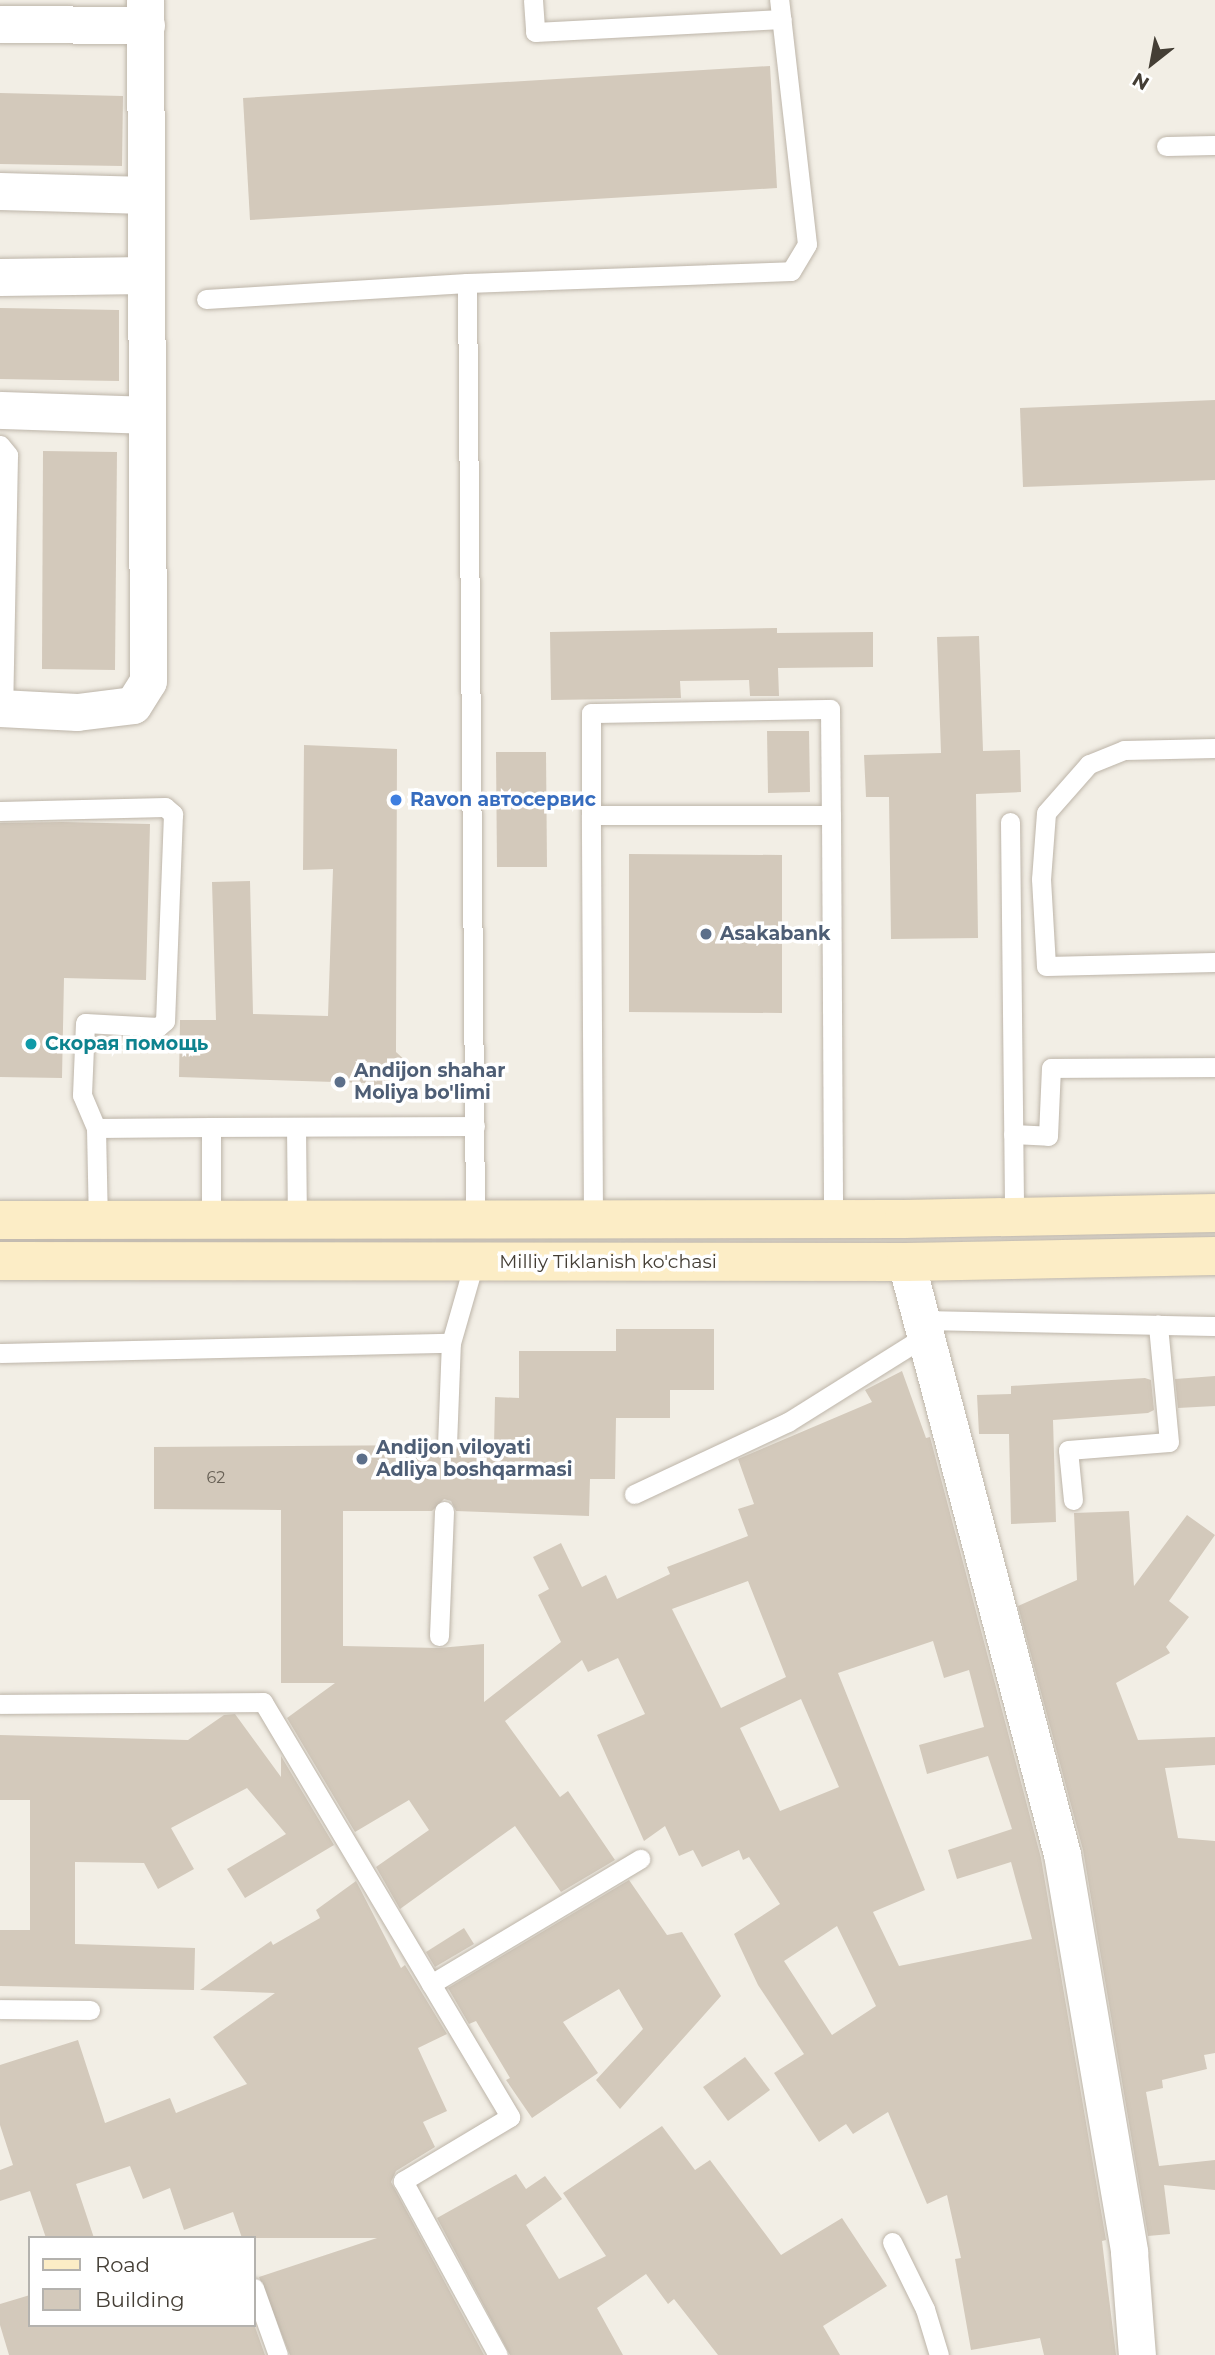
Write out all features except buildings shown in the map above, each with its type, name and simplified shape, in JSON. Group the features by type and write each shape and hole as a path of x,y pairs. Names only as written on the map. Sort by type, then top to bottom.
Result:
{"main road":[{"path":"0,1220 833,1219 1197,1213 1198,1256"},
{"path":"474,1262 475,1219"},
{"path":"98,1220 98,1262"},
{"name":"Milliy Tiklanish ko'chasi","path":"0,1261 906,1262 1198,1256"}],"street":[{"path":"0,24 146,13 148,681 133,705 77,712 2,708"},
{"path":"0,191 146,195"},
{"path":"0,277 146,275"},
{"path":"0,410 147,415"},
{"path":"906,1262 1062,1854 1129,2252 1137,2355"}],"lane":[{"path":"206,299 467,283 791,271 807,244 781,10 535,32 533,0"},
{"path":"1166,146 1215,145"},
{"path":"467,283 475,1219"},
{"path":"0,445 8,455 2,708"},
{"path":"593,1219 591,713 830,709 833,1219"},
{"path":"1215,748 1124,750 1089,764 1046,813 1041,879 1046,966 1215,962"},
{"path":"0,811 165,807 173,814 166,1021 158,1027 85,1023 82,1095 96,1128 98,1220"},
{"path":"591,816 831,815"},
{"path":"1010,822 1014,1216"},
{"path":"1013,1134 1048,1136 1051,1068 1215,1067"},
{"path":"296,1126 296,1219"},
{"path":"96,1128 475,1126"},
{"path":"211,1127 211,1219"},
{"path":"447,1445 451,1343 474,1262"},
{"path":"1073,1500 1068,1450 1169,1442 1158,1325"},
{"path":"634,1494 788,1422 923,1328 1215,1326"},
{"path":"0,1353 451,1343"},
{"path":"439,1636 444,1511"},
{"path":"0,1704 263,1702 510,2118 403,2181 498,2355"},
{"path":"431,1984 640,1859"},
{"path":"0,2009 90,2010"},
{"path":"891,2242 925,2309 939,2355"},
{"path":"256,2294 278,2355"}],"place":[{"name":"Ravon автосервис","path":"396,800"},
{"name":"Asakabank","path":"706,934"},
{"name":"Скорая помощь","path":"31,1044"},
{"name":"Andijon shahar Moliya bo'limi","path":"340,1082"},
{"name":"Andijon viloyati Adliya boshqarmasi","path":"362,1459"}]}
